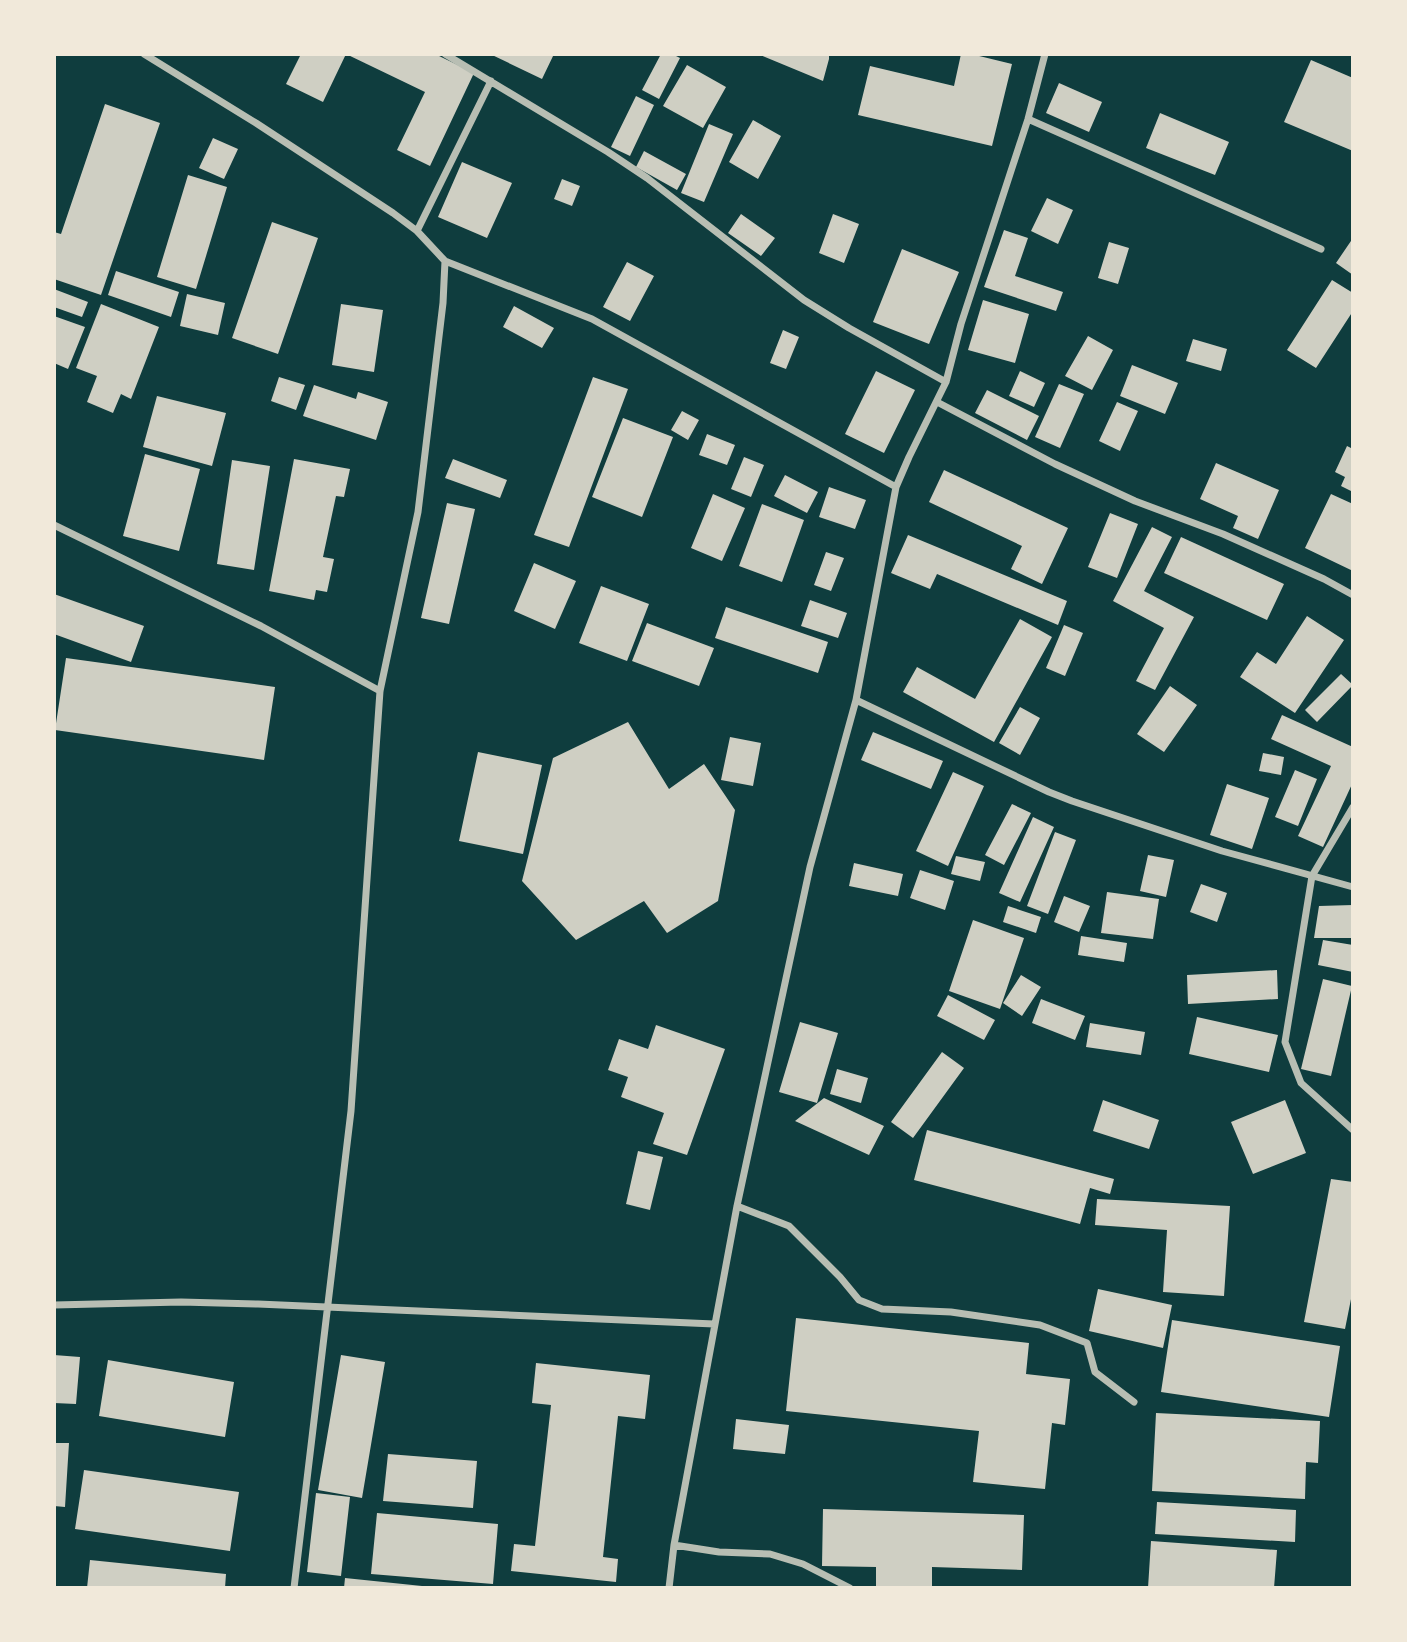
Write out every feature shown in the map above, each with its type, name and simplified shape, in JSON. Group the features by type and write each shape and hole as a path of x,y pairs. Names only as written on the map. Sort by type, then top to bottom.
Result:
{"street":[{"path":"144,54 256,123 393,214 417,231 445,261 592,318 896,487"},
{"path":"445,54 647,178 804,300 946,383"},
{"path":"669,1588 674,1545 737,1206 810,867 856,700 896,487 946,383 961,324 1028,119 1045,54"},
{"path":"417,231 491,81"},
{"path":"1028,119 1321,249"},
{"path":"294,1588 351,1111 380,691 418,512 443,303 445,261"},
{"path":"937,402 1026,450 1135,501 1223,534 1324,579 1353,595"},
{"path":"54,525 261,626 380,691"},
{"path":"856,700 1049,792 1222,851 1353,887"},
{"path":"1353,807 1312,876 1285,1042 1301,1083 1353,1130"},
{"path":"737,1206 789,1226 859,1300 871,1306 882,1309 951,1312 1040,1325 1087,1343 1095,1372 1134,1402"},
{"path":"54,1305 181,1302 258,1304 714,1324"},
{"path":"674,1545 719,1552 770,1554 803,1564 850,1588"}],"building":[{"path":"301,54 346,54 323,102 286,84"},
{"path":"346,54 435,54 474,73 430,166 397,150 425,92"},
{"path":"490,54 554,54 542,79"},
{"path":"661,54 672,54 680,58 659,99 642,90"},
{"path":"758,54 829,54 829,59 823,81"},
{"path":"961,54 1012,64 992,146 858,115 870,66 954,86"},
{"path":"1311,60 1353,78 1353,151 1284,122"},
{"path":"687,65 726,87 703,128 663,106"},
{"path":"1059,83 1102,102 1089,132 1046,113"},
{"path":"636,96 654,105 630,156 611,147"},
{"path":"105,104 160,123 101,295 54,279 54,232 61,234"},
{"path":"1160,113 1229,142 1215,175 1146,148"},
{"path":"753,120 781,136 758,179 729,162"},
{"path":"709,124 733,134 704,202 681,193"},
{"path":"213,138 238,149 224,179 199,168"},
{"path":"644,151 686,174 677,190 636,167"},
{"path":"462,162 512,183 487,238 438,217"},
{"path":"188,175 227,187 196,289 157,277"},
{"path":"562,179 580,186 572,206 554,199"},
{"path":"1047,198 1073,210 1058,244 1031,231"},
{"path":"741,214 775,238 761,256 728,233"},
{"path":"833,214 859,224 844,263 819,253"},
{"path":"272,222 318,238 278,354 232,338"},
{"path":"1004,230 1028,238 1015,276 1063,292 1056,311 984,287"},
{"path":"1353,238 1353,275 1336,263"},
{"path":"1109,242 1129,248 1118,284 1098,278"},
{"path":"902,249 959,272 929,344 873,322"},
{"path":"627,262 654,276 630,321 603,307"},
{"path":"116,271 179,292 171,317 108,295"},
{"path":"1332,280 1353,293 1353,311 1316,368 1287,350"},
{"path":"54,289 88,302 82,317 54,307"},
{"path":"187,294 225,303 218,335 180,326"},
{"path":"983,300 1029,314 1015,363 968,350"},
{"path":"101,304 159,327 131,399 121,394 113,413 87,402 97,376 76,368"},
{"path":"341,304 383,310 374,372 332,365"},
{"path":"514,306 554,328 542,348 503,327"},
{"path":"54,316 85,327 68,369 54,363"},
{"path":"783,330 799,337 786,369 770,363"},
{"path":"1088,336 1113,350 1092,390 1065,376"},
{"path":"1193,339 1227,349 1221,371 1186,361"},
{"path":"1132,365 1178,383 1165,414 1120,396"},
{"path":"876,371 915,390 884,453 845,434"},
{"path":"1020,371 1045,383 1034,407 1009,396"},
{"path":"279,377 305,385 296,410 271,401"},
{"path":"593,377 628,389 569,547 534,535"},
{"path":"1059,384 1084,394 1060,448 1035,437"},
{"path":"314,385 356,399 358,392 388,402 376,440 303,416"},
{"path":"987,390 1039,416 1027,440 975,413"},
{"path":"157,396 226,413 212,466 143,447"},
{"path":"1117,402 1138,411 1120,451 1099,441"},
{"path":"682,411 699,420 688,440 671,430"},
{"path":"623,418 673,437 642,517 592,497"},
{"path":"707,434 735,445 727,465 699,455"},
{"path":"1347,446 1353,449 1353,492 1341,486 1345,477 1335,472"},
{"path":"145,454 200,469 179,551 123,536"},
{"path":"744,457 764,465 751,497 731,489"},
{"path":"294,459 350,469 344,497 336,496 323,557 334,559 327,592 316,590 314,600 269,591"},
{"path":"453,459 507,480 500,498 445,478"},
{"path":"232,460 270,466 254,570 217,564"},
{"path":"1216,463 1279,490 1258,539 1233,528 1238,516 1200,499"},
{"path":"944,470 1068,528 1042,584 1011,569 1022,546 929,502"},
{"path":"785,475 818,492 807,513 774,496"},
{"path":"829,487 866,500 855,529 819,517"},
{"path":"713,494 745,508 722,561 691,548"},
{"path":"1331,494 1353,504 1353,571 1305,548"},
{"path":"447,503 475,509 449,624 421,618"},
{"path":"762,504 804,520 782,582 739,566"},
{"path":"1110,513 1138,524 1117,578 1088,567"},
{"path":"1152,527 1172,537 1144,591 1194,617 1155,690 1136,681 1164,628 1113,601"},
{"path":"908,535 1067,601 1058,625 937,574 930,589 891,573"},
{"path":"1181,537 1284,584 1267,620 1164,573"},
{"path":"826,552 844,558 831,591 814,585"},
{"path":"534,563 576,581 555,629 514,611"},
{"path":"601,586 649,604 627,661 579,643"},
{"path":"54,594 144,626 131,662 54,634"},
{"path":"810,600 847,613 838,638 801,626"},
{"path":"726,607 828,642 818,673 715,638"},
{"path":"1307,616 1344,640 1295,713 1240,677 1257,652 1276,664"},
{"path":"1020,619 1052,637 994,742 903,692 917,667 975,699"},
{"path":"647,623 714,648 699,686 632,661"},
{"path":"1064,625 1083,633 1065,676 1046,668"},
{"path":"66,658 275,687 264,760 55,730"},
{"path":"1341,674 1353,685 1317,722 1305,710"},
{"path":"1170,686 1197,705 1164,752 1137,734"},
{"path":"1020,707 1040,718 1020,755 999,743"},
{"path":"1282,715 1353,747 1353,782 1323,847 1298,836 1331,766 1271,739"},
{"path":"628,722 669,789 704,764 735,810 718,901 667,933 644,901 576,940 522,881 553,758"},
{"path":"873,732 943,761 931,789 861,760"},
{"path":"730,737 761,743 753,786 721,780"},
{"path":"478,752 542,765 523,854 459,841"},
{"path":"1263,753 1284,757 1281,775 1259,771"},
{"path":"1295,770 1317,779 1298,826 1275,817"},
{"path":"953,772 984,786 948,866 916,851"},
{"path":"1227,784 1269,798 1252,849 1210,835"},
{"path":"1012,804 1031,813 1004,865 985,855"},
{"path":"1033,817 1054,827 1020,902 999,893"},
{"path":"1055,832 1076,840 1048,914 1027,906"},
{"path":"1148,855 1174,860 1166,897 1140,891"},
{"path":"956,856 985,862 980,881 951,874"},
{"path":"854,863 903,874 898,896 849,886"},
{"path":"920,870 954,881 945,910 910,898"},
{"path":"1201,884 1227,893 1217,922 1190,912"},
{"path":"1107,892 1159,899 1153,939 1101,933"},
{"path":"1064,896 1090,906 1079,932 1054,922"},
{"path":"1353,905 1353,938 1314,938 1319,906"},
{"path":"1008,906 1041,917 1036,933 1003,922"},
{"path":"973,920 1024,938 1000,1009 949,991"},
{"path":"1081,936 1127,943 1124,962 1078,955"},
{"path":"1323,940 1353,945 1353,972 1318,965"},
{"path":"1277,970 1278,999 1188,1004 1187,975"},
{"path":"1021,975 1041,987 1022,1016 1003,1003"},
{"path":"1323,979 1352,986 1331,1076 1301,1069"},
{"path":"948,995 995,1020 984,1040 937,1016"},
{"path":"1041,999 1085,1016 1075,1040 1032,1023"},
{"path":"1197,1017 1278,1035 1269,1072 1189,1054"},
{"path":"800,1022 838,1033 817,1103 779,1092"},
{"path":"1090,1023 1145,1032 1141,1055 1086,1047"},
{"path":"656,1025 725,1049 687,1155 653,1144 664,1113 621,1097 628,1077 608,1070 619,1039 648,1049"},
{"path":"942,1052 964,1068 913,1138 891,1122"},
{"path":"837,1069 868,1078 861,1103 830,1094"},
{"path":"824,1098 884,1126 869,1155 795,1121"},
{"path":"1103,1100 1159,1120 1149,1149 1093,1131"},
{"path":"1285,1100 1306,1153 1253,1174 1231,1122"},
{"path":"927,1130 1114,1179 1110,1194 1090,1188 1080,1224 914,1180"},
{"path":"638,1151 663,1157 650,1210 626,1204"},
{"path":"1331,1179 1353,1182 1353,1289 1345,1329 1304,1322"},
{"path":"1097,1199 1230,1206 1224,1296 1163,1292 1167,1230 1095,1225"},
{"path":"1098,1289 1172,1305 1163,1348 1089,1331"},
{"path":"796,1318 1029,1343 1026,1374 1070,1379 1065,1425 1052,1423 1045,1489 973,1482 979,1431 786,1411"},
{"path":"1172,1320 1340,1346 1329,1417 1161,1392"},
{"path":"54,1355 80,1357 76,1404 54,1403"},
{"path":"341,1355 385,1362 362,1498 318,1490"},
{"path":"108,1360 234,1382 225,1437 99,1416"},
{"path":"536,1363 650,1375 645,1419 618,1416 603,1557 618,1559 616,1582 511,1571 514,1544 535,1546 551,1405 532,1403"},
{"path":"1156,1413 1320,1421 1318,1463 1306,1462 1305,1499 1152,1491"},
{"path":"736,1419 789,1425 785,1454 733,1449"},
{"path":"54,1443 69,1443 65,1507 54,1506"},
{"path":"388,1454 477,1461 473,1508 383,1501"},
{"path":"84,1470 239,1492 230,1551 75,1529"},
{"path":"316,1493 350,1497 341,1576 307,1572"},
{"path":"1157,1502 1296,1510 1295,1542 1155,1534"},
{"path":"823,1509 1024,1515 1022,1570 932,1567 932,1588 876,1588 876,1567 822,1566"},
{"path":"377,1513 498,1524 493,1584 371,1574"},
{"path":"1151,1541 1277,1550 1274,1588 1148,1588"},
{"path":"90,1560 226,1574 225,1588 87,1588"},
{"path":"345,1578 422,1586 344,1588"}]}
